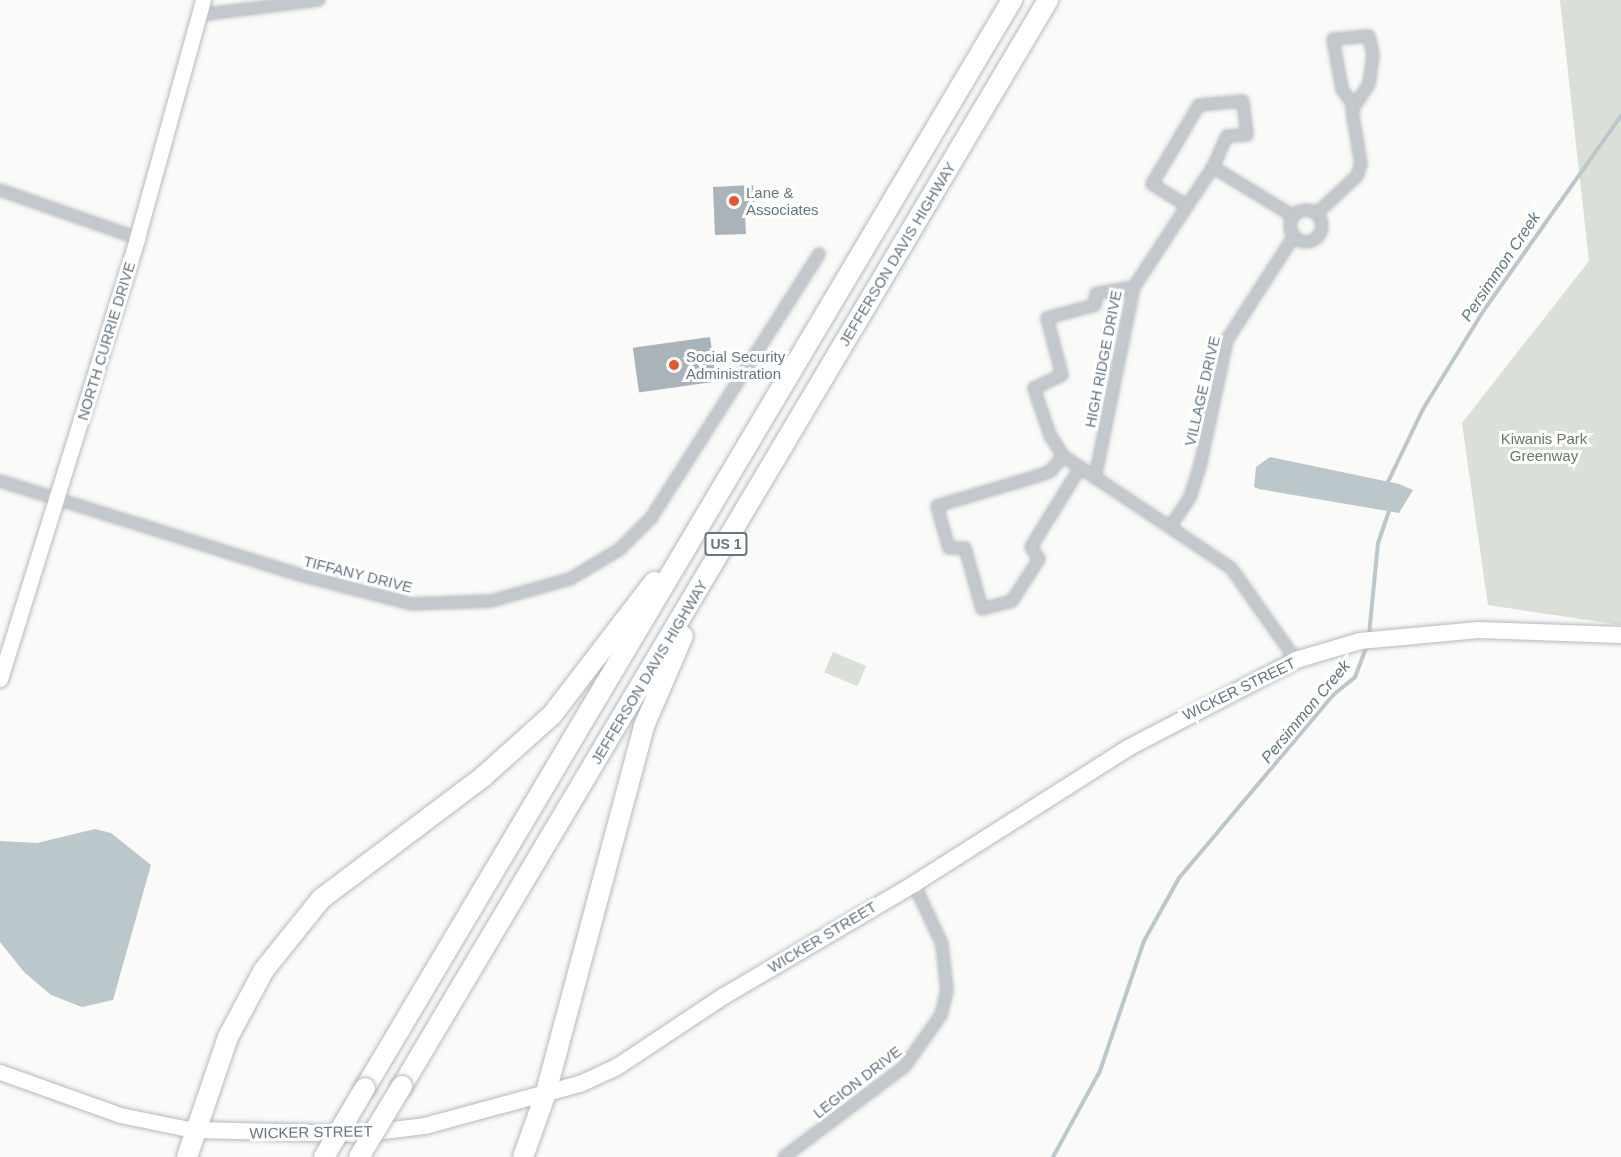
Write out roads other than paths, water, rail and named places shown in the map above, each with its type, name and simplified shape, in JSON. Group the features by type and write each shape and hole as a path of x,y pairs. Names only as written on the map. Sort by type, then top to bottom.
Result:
{"highway":[{"name":"JEFFERSON DAVIS HIGHWAY","path":"324,1157 1012,0"},
{"name":"JEFFERSON DAVIS HIGHWAY","path":"359,1157 722,551 1048,0"},
{"path":"187,1157 194,1130 228,1037 264,970 321,899 484,776 552,715 715,501"},
{"path":"523,1157 545,1095 644,726 722,551"}],"main road":[{"name":"WICKER STREET","path":"194,1130 359,1134 425,1126 545,1095 617,1067 724,996 914,884 1128,748 1296,660 1360,641 1478,630 1621,635"}],"street":[{"path":"201,7 319,0"},
{"name":"NORTH CURRIE DRIVE","path":"0,679 137,238 201,7"},
{"path":"1317,214 1357,176 1361,164 1353,105 1342,89 1333,39 1369,36 1373,54 1369,84 1353,105"},
{"path":"1134,287 1213,168 1227,136 1247,135 1243,100 1199,105 1152,184 1187,206"},
{"path":"1213,168 1293,216"},
{"path":"0,190 137,238"},
{"path":"1304,210 1317,214 1321,222 1319,235 1306,241 1294,236 1293,216 1304,210"},
{"name":"VILLAGE DRIVE","path":"1170,527 1190,497 1200,466 1227,340 1294,236"},
{"name":"TIFFANY DRIVE","path":"0,481 300,575 412,604 491,601 570,579 620,549 651,518 819,254"},
{"name":"HIGH RIDGE DRIVE","path":"1095,478 1134,287 1096,294 1095,305 1047,318 1062,375 1034,388 1050,435 1063,456 1080,468 1095,478 1170,527 1231,568 1296,660"},
{"path":"1063,456 1051,471 936,506 949,548 965,548 982,609 1012,601 1039,559 1031,547 1080,468"},
{"name":"LEGION DRIVE","path":"784,1157 905,1066 941,1016 947,991 942,944 914,884"},
{"name":"WICKER STREET","path":"0,1072 120,1115 194,1130"}],"waterway":[{"name":"Persimmon Creek","path":"1386,486 1423,409 1484,310 1621,116"},
{"name":"Persimmon Creek","path":"1369,635 1378,543 1390,508"},
{"name":"Persimmon Creek","path":"1053,1157 1100,1071 1144,941 1179,878 1333,695 1355,677 1367,645"}],"place":[{"name":"Lane & Associates","path":"734,201"},
{"name":"Social Security Administration","path":"674,365"}],"park label":[{"name":"Kiwanis Park Greenway","path":"1544,446"}]}
